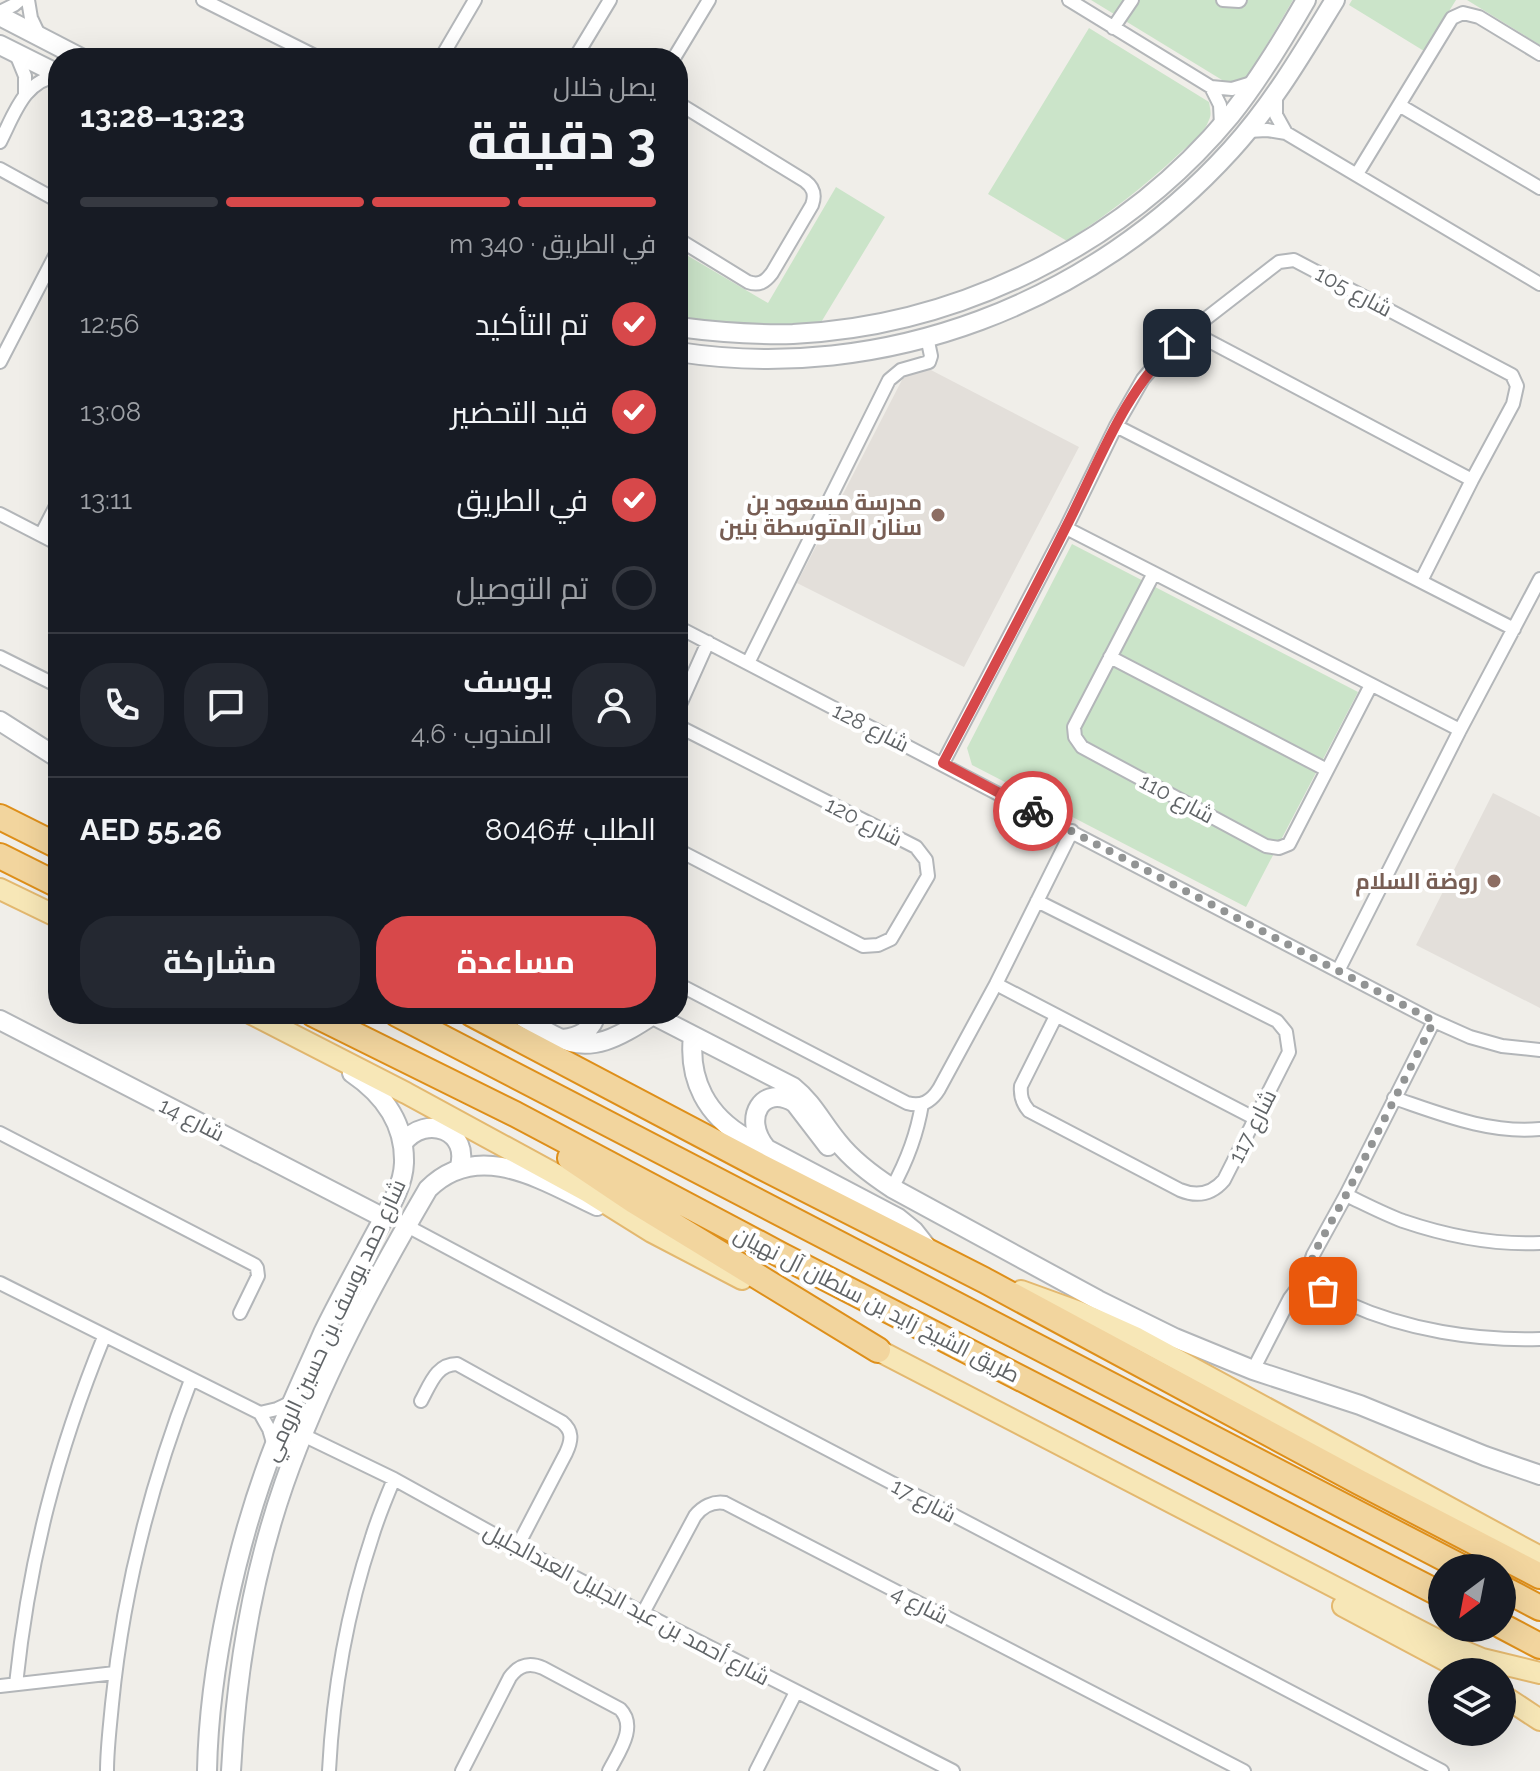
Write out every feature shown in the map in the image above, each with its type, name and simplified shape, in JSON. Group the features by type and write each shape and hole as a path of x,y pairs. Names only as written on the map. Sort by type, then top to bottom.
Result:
{"highway":[{"path":"0,817 48,841"},
{"path":"0,856 48,880"},
{"name":"طريق الشيخ زايد بن سلطان آل نهيان","path":"333,1024 515,1114 781,1255 1428,1588"},
{"name":"طريق الشيخ زايد بن سلطان آل نهيان","path":"416,1024 1436,1554"},
{"path":"491,1024 984,1280 1540,1576"},
{"path":"515,1114 606,1183 878,1350"},
{"path":"1516,1595 1540,1608"},
{"path":"1516,1633 1540,1646"}],"main road":[{"path":"0,889 48,912"},
{"path":"271,1024 534,1162 652,1232 1437,1640 1458,1658"},
{"path":"984,1280 1048,1300 1137,1338 1540,1557"},
{"path":"1516,1671 1540,1673"},
{"path":"1516,1698 1540,1708"},
{"path":"1516,1702 1540,1720"}],"street":[{"path":"20,0 0,14 61,48"},
{"path":"28,0 31,18 40,37"},
{"path":"203,0 299,48"},
{"path":"581,48 610,0"},
{"path":"680,48 709,0"},
{"path":"1069,0 1211,87 1232,89 1255,82"},
{"path":"1113,28 1132,0"},
{"path":"1223,0 1240,0"},
{"path":"688,328 795,334 872,325 943,307 1000,286 1060,256 1112,223 1175,174 1221,126 1255,82 1306,0"},
{"path":"688,353 733,358 793,358 880,347 927,337 998,315 1089,269 1175,205 1217,165 1276,95 1335,0"},
{"path":"446,48 468,2"},
{"path":"1357,174 1452,18 1463,13 1479,17 1540,54"},
{"path":"8,49 48,70"},
{"path":"8,49 25,76 25,93"},
{"path":"0,142 25,93 48,78"},
{"path":"1211,87 1220,105 1221,126"},
{"path":"1276,95 1276,115 1286,133"},
{"path":"1399,105 1540,188"},
{"path":"688,109 805,181 814,195 812,205 772,273 763,282 748,282 688,245"},
{"path":"1248,131 1286,133 1540,284"},
{"path":"0,169 48,195"},
{"name":"شارع 105","path":"943,763 1143,379 1164,354 1190,331 1279,262 1294,260 1499,367 1512,375 1517,386 1513,404 1421,581"},
{"path":"0,362 48,269"},
{"path":"880,347 998,303 1003,293 1000,286"},
{"path":"1190,331 1472,480"},
{"path":"688,341 735,342 766,334"},
{"path":"748,663 889,380 901,370 927,364 930,360 927,337"},
{"path":"1116,426 1514,629"},
{"path":"0,514 48,539"},
{"path":"41,535 48,521"},
{"path":"1066,528 1460,730"},
{"name":"شارع 110","path":"1154,573 1074,727 1075,737 1082,747 1266,846 1279,848 1289,844 1371,685"},
{"path":"1338,971 1540,579"},
{"name":"شارع 128","path":"688,632 1434,1021 1470,1037 1502,1046 1540,1050"},
{"path":"688,687 708,642"},
{"path":"0,657 48,681"},
{"path":"1110,657 1327,770"},
{"path":"0,721 48,752"},
{"name":"شارع 120","path":"688,731 916,847 926,860 928,876 891,939 878,945 863,946 688,855"},
{"path":"688,989 907,1103 922,1104 935,1096 996,984 1072,831"},
{"name":"شارع 117","path":"1037,901 1264,1014 1282,1026 1289,1039 1289,1052 1228,1175 1220,1185 1195,1194 1180,1190 1029,1111 1021,1097 1021,1086 1056,1016"},
{"path":"996,984 1256,1119"},
{"name":"شارع 14","path":"0,1020 384,1218"},
{"path":"1434,1021 1313,1255 1310,1263 1312,1279 1329,1295 1394,1321 1483,1337 1540,1339"},
{"path":"535,1024 562,1040 582,1044 602,1042 621,1035 637,1024"},
{"path":"562,1040 587,1031 592,1024"},
{"path":"671,1024 793,1087 811,1103 849,1155 884,1183"},
{"path":"693,1036 697,1085 708,1107 725,1125 898,1218 914,1231 932,1254"},
{"name":"شارع حمد يوسف بن حسين الرومي","path":"207,1771 219,1656 252,1508 292,1402 331,1317 384,1218 401,1180 404,1162 403,1143 392,1113 379,1095 314,1046"},
{"path":"766,1148 757,1134 755,1114 767,1100 778,1097 790,1100 834,1152 854,1167 1136,1320 1253,1370 1360,1405 1540,1475"},
{"path":"1394,1098 1481,1126 1525,1131 1540,1129"},
{"path":"884,1183 901,1173 914,1139 922,1104"},
{"path":"403,1143 419,1129 440,1129 452,1136 460,1148 462,1162 459,1169"},
{"path":"0,1133 255,1265 258,1276 240,1313"},
{"path":"459,1169 488,1165 510,1168 652,1232"},
{"name":"شارع حمد يوسف بن حسين الرومي","path":"231,1771 248,1622 264,1550 283,1486 352,1327 407,1226 431,1186 459,1169"},
{"path":"1346,1195 1401,1221 1461,1237 1540,1243"},
{"name":"شارع 17","path":"407,1226 1442,1771"},
{"path":"1253,1370 1290,1298 1312,1279"},
{"path":"0,1283 260,1413 274,1446"},
{"path":"16,1684 27,1599 45,1513 71,1423 104,1337"},
{"path":"421,1401 438,1371 447,1365 457,1364 562,1422 569,1429 571,1437 566,1453 517,1547"},
{"path":"107,1771 115,1673 132,1568 169,1437 191,1380"},
{"path":"260,1413 292,1402"},
{"name":"شارع أحمد بن عبد الجليل العبدالجليل","path":"303,1435 394,1479 643,1613 953,1771"},
{"path":"329,1771 339,1671 350,1616 372,1534 394,1479"},
{"name":"شارع 4","path":"643,1613 695,1516 712,1504 725,1503 1244,1771"},
{"path":"462,1771 507,1681 521,1666 531,1665 543,1668 625,1714 628,1724 626,1734 609,1771"},
{"path":"0,1686 115,1673"},
{"path":"756,1771 796,1692"},
{"path":"212,1708 220,1714 236,1712"},
{"path":"208,1740 222,1736 233,1744"}],"shaded area":[{"name":"مدرسة مسعود بن سنان المتوسطة بنين","path":"929,369 1079,447 964,667 797,583 904,376"},
{"name":"روضة السلام","path":"1493,793 1540,817 1540,1008 1416,945"}],"green space":[{"path":"1091,0 1293,0 1249,75 1227,83"},
{"path":"1352,0 1456,0 1424,51 1349,5"},
{"path":"1467,0 1540,0 1540,45"},
{"path":"1089,28 1209,102 1210,116 1200,134 1153,177 1067,241 988,194"},
{"path":"836,187 885,217 820,324 688,320 688,256 768,303"},
{"path":"1072,544 1358,692 1246,907 972,765 967,748"}],"way so far":[{"path":"1033,811 1434,1021 1313,1255 1310,1263 1312,1279 1323,1291"}],"place":[{"name":"مدرسة مسعود بن سنان المتوسطة بنين","path":"938,515"},
{"name":"روضة السلام","path":"1494,881"}],"route":[{"path":"1033,811 943,763 1116,426 1143,379 1177,343"}]}
